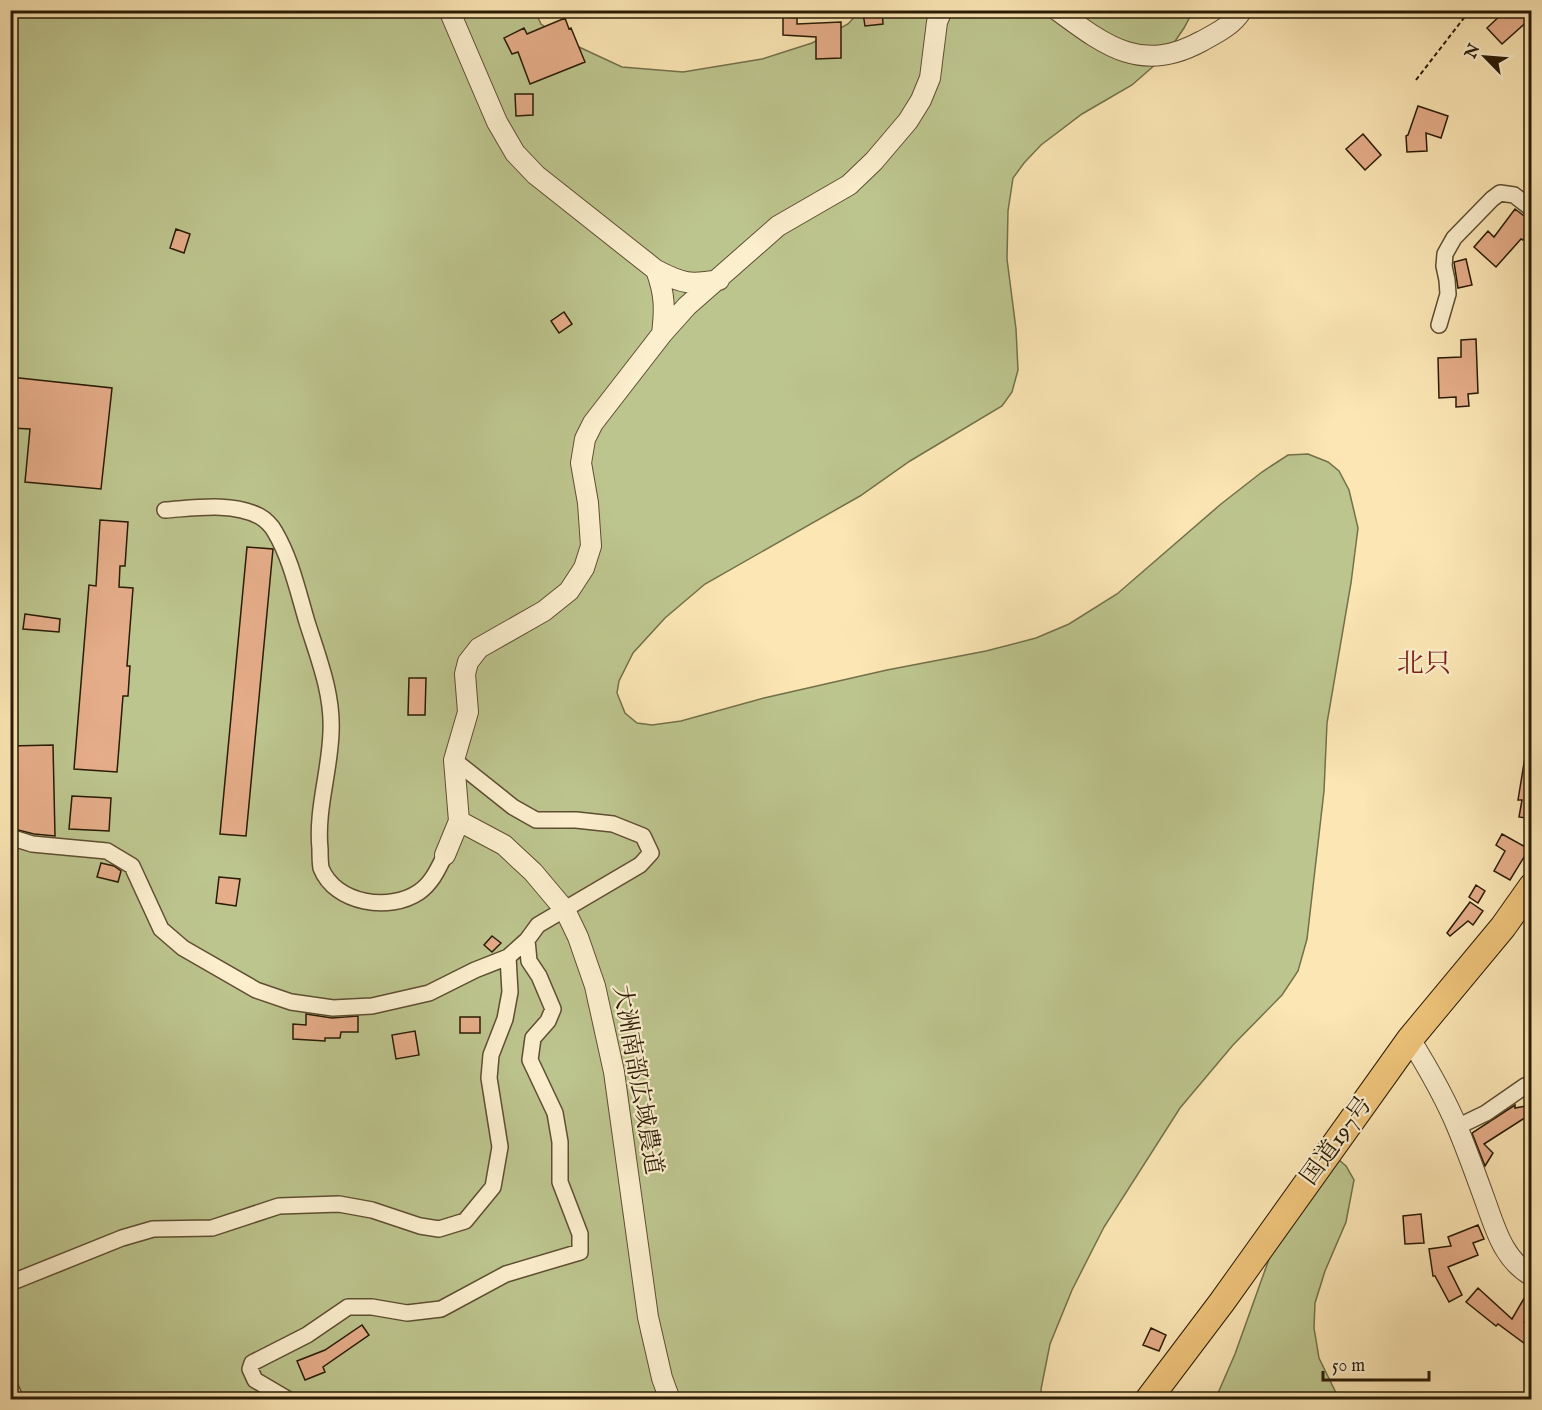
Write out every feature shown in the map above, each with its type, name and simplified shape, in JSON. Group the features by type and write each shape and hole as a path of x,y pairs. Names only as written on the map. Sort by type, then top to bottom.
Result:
{"highway":[{"name":"国道197号","path":"1148,1400 1222,1302 1410,1039 1503,927 1532,886"}],"street":[{"path":"449,10 497,122 515,153 536,175 656,270 677,280 694,284 719,280"},
{"path":"165,510 210,508 243,510 261,517 275,530 294,575 330,701 331,733 319,839 321,867 333,886 354,898 377,903 400,901 419,892 434,878 459,821 454,760 468,712 465,674 468,662 479,648 544,611 569,591 584,568 591,546 588,503 581,463 585,440 593,423 662,334 687,306 778,226 849,185 874,161 908,122 930,78 937,22 942,10"},
{"path":"1057,10 1118,50 1138,57 1161,57 1190,48 1221,31 1239,16 1242,10"},
{"path":"1439,325 1448,294 1443,260 1454,238 1492,199 1500,194 1514,195 1532,209"},
{"path":"656,270 663,290 665,308 662,334"},
{"path":"10,837 32,844 107,851 132,866 161,929 183,948 256,990 291,1002 333,1008 372,1006 429,993 475,970 508,957 527,940 538,925 640,865 651,853 642,836 613,824 576,820 536,820 513,807 454,760"},
{"name":"大洲南部広域農道","path":"459,821 504,845 533,872 565,910 578,937 595,986 614,1071 648,1317 662,1378 670,1400"},
{"path":"289,1400 255,1380 250,1369 252,1362 307,1335 348,1307 372,1307 407,1313 441,1309 506,1274 580,1252 580,1234 560,1182 560,1142 555,1113 530,1060 533,1038 548,1022 553,1009 539,976 529,960 527,940"},
{"path":"10,1283 122,1238 153,1229 212,1228 279,1206 339,1204 372,1210 420,1227 439,1229 465,1221 493,1187 500,1147 489,1078 491,1055 506,1019 510,992 508,957"},
{"path":"1410,1039 1436,1080 1457,1127 1494,1228 1505,1251 1525,1272 1532,1276"},
{"path":"1457,1127 1486,1113 1525,1086 1532,1085"},
{"path":"10,1387 16,1400"}],"path":[{"path":"1416,80 1470,10"}],"green space":[{"path":"10,11 535,11 541,24 566,41 622,67 683,72 762,59 812,43 848,24 860,11 1193,11 1165,56 1132,85 1082,114 1041,145 1013,178 1008,211 1007,259 1016,329 1018,370 1012,392 1002,406 910,461 860,496 705,584 665,618 633,653 619,681 617,693 625,713 637,723 652,725 681,721 764,698 887,670 986,651 1036,638 1069,624 1117,594 1221,504 1288,455 1308,454 1328,462 1339,471 1349,490 1358,528 1327,723 1324,791 1307,939 1298,971 1282,995 1233,1045 1180,1108 1104,1227 1072,1290 1050,1344 1041,1389 1042,1399 11,1399"},
{"path":"1338,1159 1346,1166 1354,1180 1346,1222 1325,1271 1315,1303 1314,1328 1319,1358 1339,1399 1215,1400 1235,1354 1293,1192"}],"building":[{"path":"1506,10 1532,10 1532,17 1502,44 1487,28"},
{"path":"882,11 883,24 865,26 863,13"},
{"path":"783,17 797,18 797,24 841,22 841,58 816,59 816,37 783,35"},
{"path":"565,18 585,62 530,84 518,52 512,54 504,38 524,28 527,34"},
{"path":"515,94 533,94 533,115 516,116"},
{"path":"1418,106 1448,116 1441,138 1426,133 1427,151 1407,152 1406,136"},
{"path":"1363,134 1381,155 1365,170 1346,149"},
{"path":"1515,209 1532,222 1532,229 1496,267 1474,247 1488,231 1494,237"},
{"path":"176,229 190,234 184,253 170,248"},
{"path":"1466,259 1472,285 1458,288 1454,262"},
{"path":"564,312 572,324 559,333 551,321"},
{"path":"1476,339 1478,393 1468,394 1469,406 1456,407 1456,397 1439,398 1438,358 1461,357 1461,340"},
{"path":"10,377 112,388 101,489 25,482 30,429 10,428"},
{"path":"100,520 128,522 125,566 120,566 119,587 133,588 127,666 130,666 128,696 123,696 117,772 74,769 89,585 96,586"},
{"path":"247,547 273,549 246,836 220,834"},
{"path":"25,614 60,619 59,632 23,629"},
{"path":"409,678 426,678 425,715 408,715"},
{"path":"53,745 55,836 10,828 17,766 10,766 10,746"},
{"path":"1525,757 1532,757 1532,819 1519,817 1522,800 1518,800"},
{"path":"72,796 111,798 109,831 69,829"},
{"path":"1502,834 1529,849 1510,880 1494,871 1505,851 1496,845"},
{"path":"101,863 114,866 121,871 118,882 97,877"},
{"path":"219,877 240,879 236,906 216,903"},
{"path":"1476,885 1485,891 1478,903 1469,897"},
{"path":"1470,902 1483,911 1473,925 1468,921 1450,936 1447,933"},
{"path":"492,936 501,943 492,952 484,945"},
{"path":"306,1014 332,1018 358,1016 358,1032 341,1032 340,1038 325,1038 325,1041 293,1039 293,1024 306,1025"},
{"path":"460,1017 480,1017 480,1033 460,1033"},
{"path":"415,1031 419,1055 396,1059 392,1035"},
{"path":"1515,1105 1515,1108 1532,1105 1532,1117 1523,1119 1484,1144 1493,1153 1485,1166 1472,1133"},
{"path":"1421,1214 1424,1243 1405,1244 1403,1216"},
{"path":"1478,1225 1484,1239 1473,1243 1478,1255 1448,1267 1462,1295 1449,1302 1433,1276 1429,1249 1451,1246 1448,1237"},
{"path":"1478,1288 1512,1319 1532,1288 1532,1310 1524,1322 1532,1328 1532,1349 1498,1324 1496,1326 1466,1302"},
{"path":"362,1325 369,1335 323,1367 325,1372 305,1380 297,1361 325,1350"},
{"path":"1151,1328 1166,1335 1159,1351 1143,1345"}],"district":[{"name":"北只","path":"1424,665"}]}
